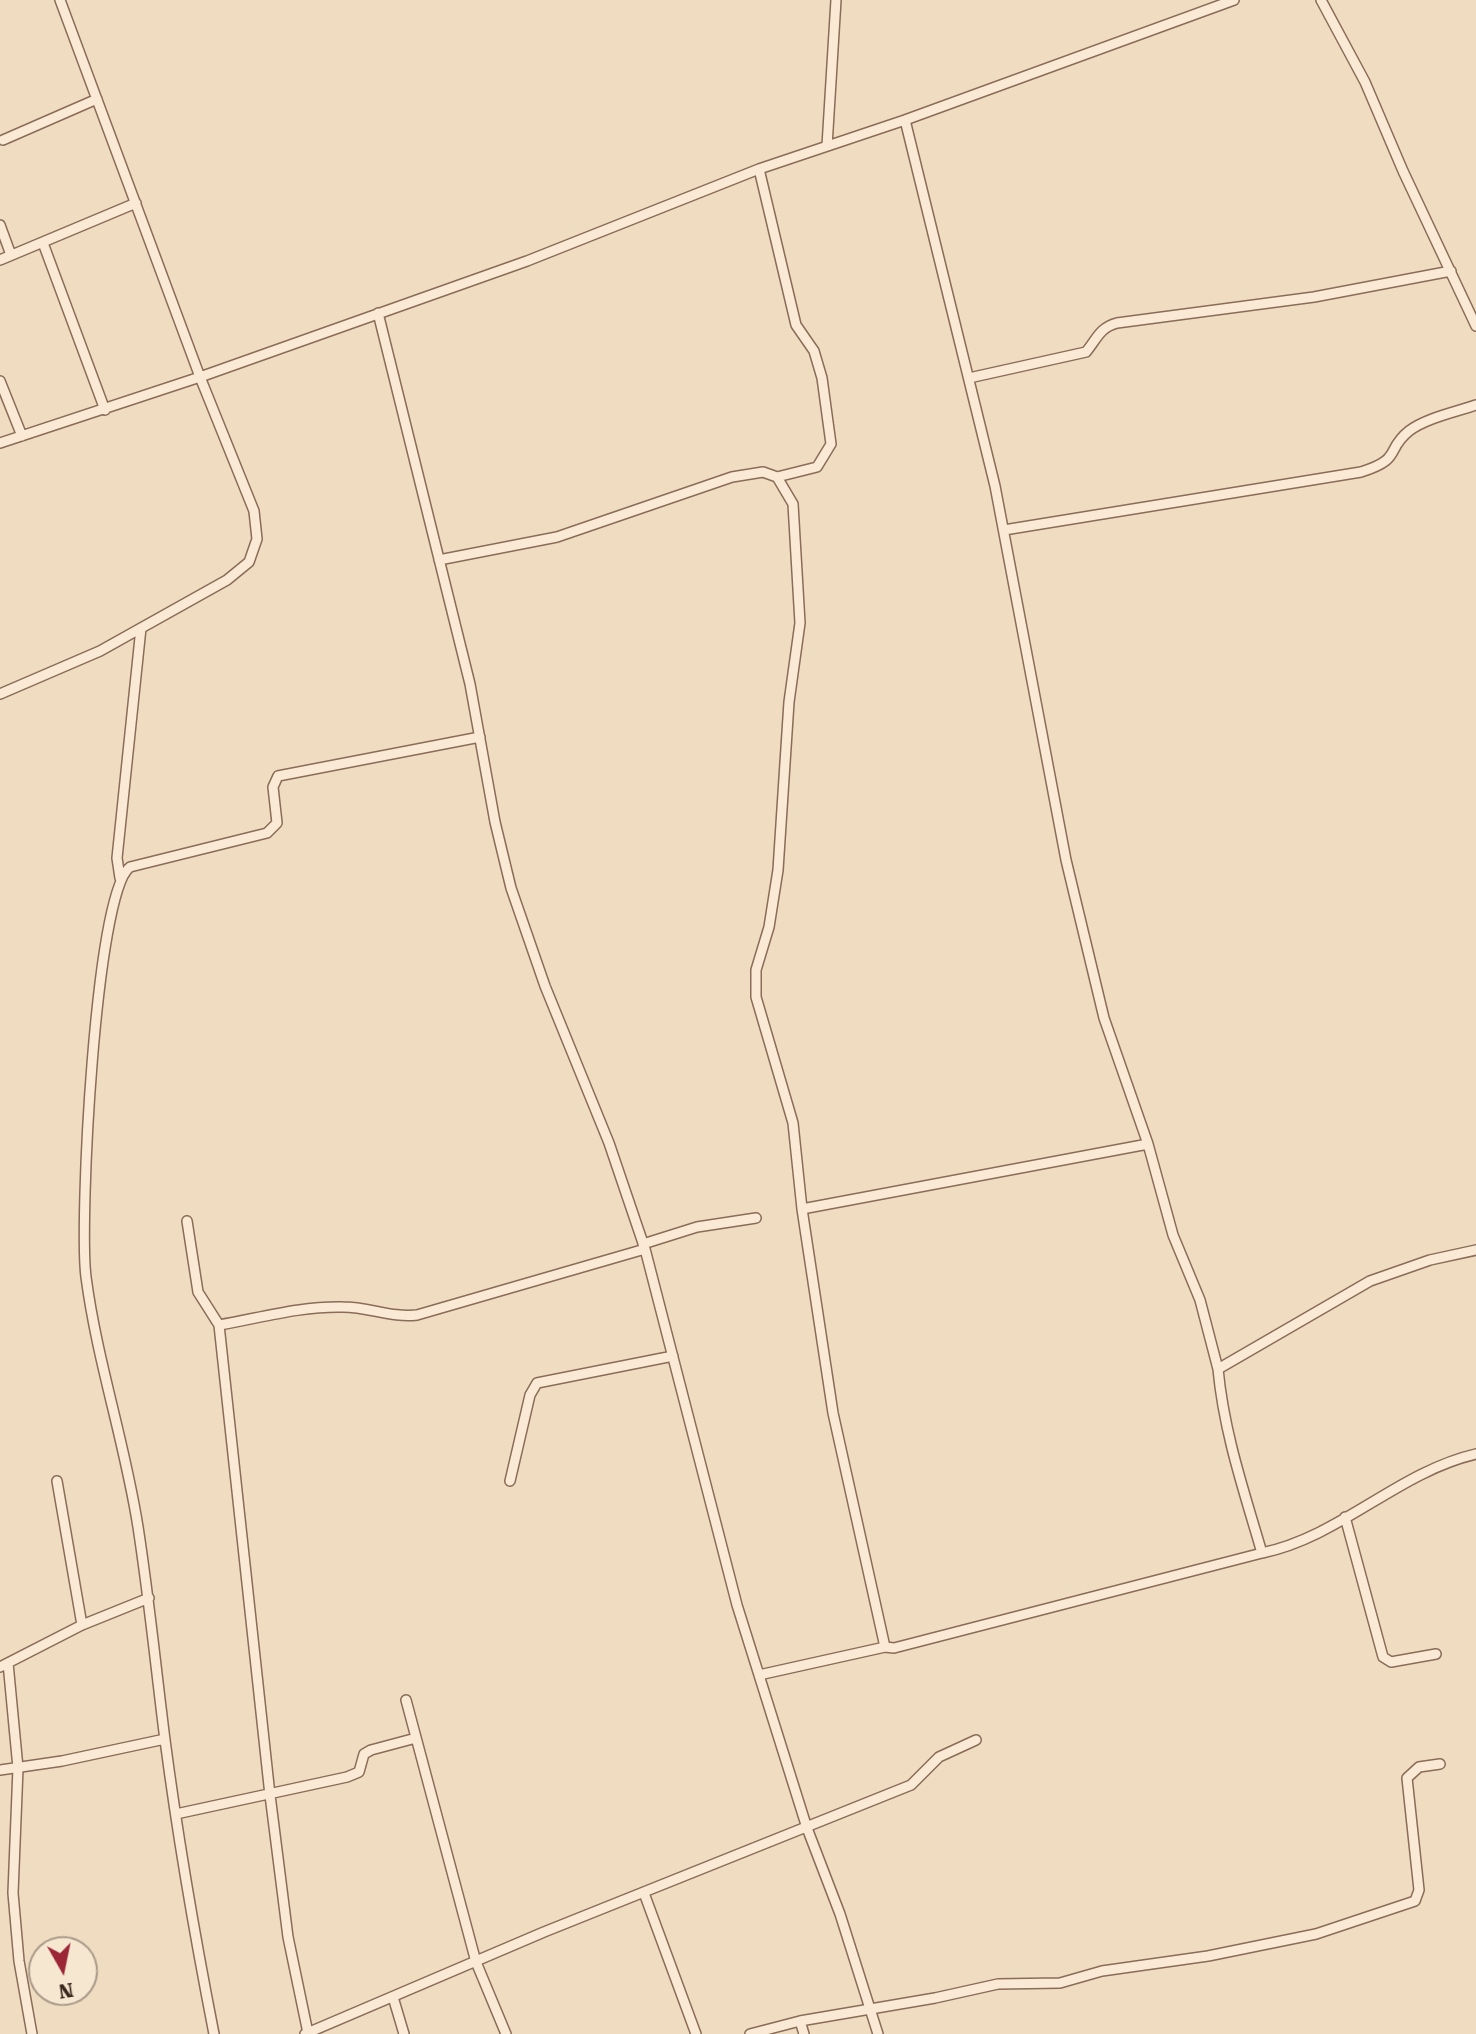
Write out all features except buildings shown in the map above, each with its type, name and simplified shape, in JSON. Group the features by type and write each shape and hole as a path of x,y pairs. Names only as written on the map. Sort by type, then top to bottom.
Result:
{"street":[{"path":"0,694 100,651 227,580 249,562 257,539 254,511 200,377 60,0"},
{"path":"827,146 836,0"},
{"path":"0,443 105,410 527,261 759,169 905,120 1234,0"},
{"path":"1321,0 1366,82 1403,171 1476,326"},
{"path":"3,140 97,99"},
{"path":"905,120 969,378 1003,530 1066,860 1104,1018 1148,1144 1173,1235 1200,1300 1217,1369 1222,1410 1238,1478 1262,1553"},
{"path":"439,560 557,537 732,477 763,472 777,477 817,467 831,444 820,363 796,325 759,169"},
{"path":"0,260 136,203"},
{"path":"0,225 11,255"},
{"path":"43,243 105,410"},
{"path":"969,378 1086,352 1097,334 1107,326 1117,323 1314,297 1451,271"},
{"path":"377,313 470,684 500,846 518,910 610,1143 644,1246 735,1595 807,1828 878,2034"},
{"path":"0,381 22,436"},
{"path":"1003,530 1362,472 1390,460 1404,435 1413,428 1476,405"},
{"path":"777,477 793,504 800,623 789,702 778,870 769,927 755,983 756,997 793,1123 802,1209 833,1413 885,1647"},
{"path":"120,878 117,858 141,628"},
{"path":"214,2034 176,1814 134,1501 89,1289 85,1256 89,1124 99,977 120,878 124,871 138,864 267,833 277,823 274,780 284,774 480,737"},
{"path":"802,1209 1148,1144"},
{"path":"219,1325 305,1307 366,1307 396,1316 417,1315 698,1227 756,1218"},
{"path":"187,1221 198,1293 219,1325 270,1795 288,1937 307,2033 911,1785 939,1757 975,1740"},
{"path":"1217,1369 1370,1280 1430,1260 1476,1250"},
{"path":"510,1481 530,1395 537,1383 673,1356"},
{"path":"759,1675 885,1647 894,1648 1302,1541 1430,1468 1476,1454"},
{"path":"57,1481 82,1625"},
{"path":"1345,1517 1383,1657 1391,1662 1436,1654"},
{"path":"32,2034 19,1961 13,1893 18,1768 4,1665 82,1625 149,1598"},
{"path":"406,1699 475,1962 506,2034"},
{"path":"176,1814 355,1774 364,1754 371,1749 416,1738"},
{"path":"0,1770 165,1739"},
{"path":"750,2034 800,2021 1016,1981 1059,1983 1102,1971 1208,1955 1316,1934 1415,1901 1419,1891 1407,1778 1419,1767 1440,1764"},
{"path":"644,1893 696,2034"},
{"path":"393,1997 404,2034"},
{"path":"800,2021 804,2034"}]}
